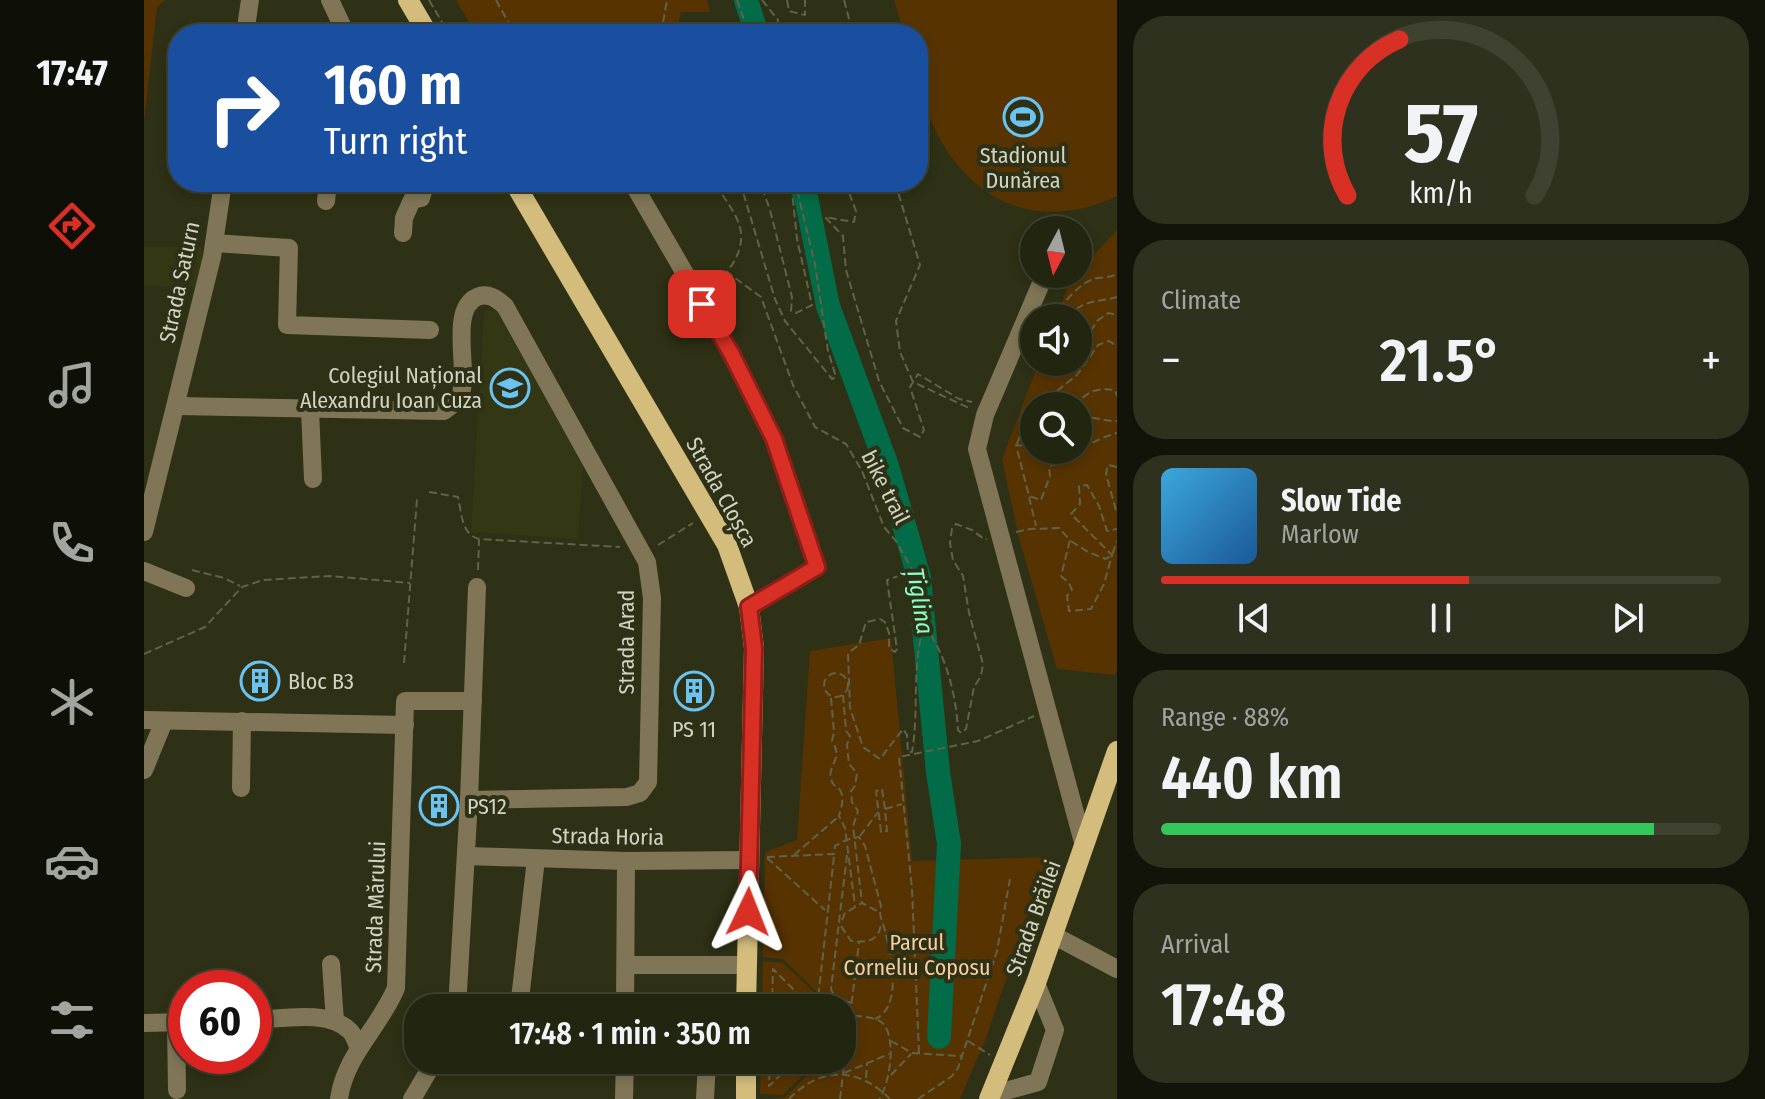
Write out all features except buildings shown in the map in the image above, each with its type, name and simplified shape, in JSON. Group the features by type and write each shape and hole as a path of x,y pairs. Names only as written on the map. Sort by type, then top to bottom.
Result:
{"main road":[{"path":"408,0 422,24"},
{"name":"Strada Cloșca","path":"520,192 727,545 749,607 754,648 758,859 746,994"},
{"name":"Strada Brăilei","path":"990,1097 1036,983 1117,751"},
{"path":"746,1074 746,1099"}],"street":[{"path":"246,24 250,0"},
{"path":"330,0 341,24"},
{"name":"Strada Saturn","path":"144,532 177,406 214,243 222,192"},
{"path":"403,233 407,208 412,200 421,198 423,192"},
{"path":"638,192 731,353 774,439 817,567 749,607"},
{"path":"214,243 289,248 287,325 430,330"},
{"path":"1039,288 986,411 977,449 1084,846"},
{"name":"Strada Arad","path":"310,410 444,411 455,403 462,392 462,319 469,302 479,295 495,297 505,306 647,562 652,598 648,782 640,793 627,797 469,800"},
{"path":"177,406 310,410 313,479"},
{"path":"144,571 186,588"},
{"path":"458,994 477,587"},
{"name":"Strada Mărului","path":"339,1099 341,1086 359,1048 388,1008 396,988 405,701 473,701"},
{"path":"144,720 405,725"},
{"path":"144,770 164,721"},
{"path":"241,788 242,721"},
{"name":"Strada Horia","path":"466,856 626,861 758,859"},
{"path":"521,994 536,859"},
{"path":"625,994 626,861"},
{"path":"1053,935 1117,969"},
{"path":"331,964 335,1021"},
{"path":"626,965 747,965"},
{"path":"990,1097 1038,1082 1055,1030 1036,983"},
{"path":"272,1019 335,1021 352,1032 359,1048"},
{"path":"144,1023 168,1023"},
{"path":"177,1090 178,1074"},
{"path":"412,1099 427,1074"},
{"path":"624,1099 625,1074"},
{"path":"705,1099 706,1074"}],"path":[{"path":"429,0 443,24"},
{"path":"496,0 509,24"},
{"path":"663,24 667,0"},
{"path":"737,0 745,24"},
{"path":"762,0 778,20 778,24"},
{"path":"787,0 789,11 805,15 805,0"},
{"path":"844,0 850,24"},
{"name":"bike trail","path":"720,192 741,221 738,257 727,272 761,297 793,385 815,427 846,444 862,471 884,527 913,571 916,600 912,599 911,579 907,573 887,580 895,652 889,648 889,633 885,622 880,619 866,622 859,645 848,653 850,708 863,747 880,759 903,729 907,735 908,752 912,752 916,655 922,633 930,633 944,656 957,702 958,730 961,733 966,729 971,700 983,664 963,576 953,560 950,543 952,528 956,524 984,539 1000,536"},
{"path":"743,192 775,299 785,321 832,379 836,377 828,351 815,264 797,192"},
{"path":"764,192 788,283 791,311 796,313 812,305 797,239 792,192"},
{"path":"849,192 856,211 854,222 825,217 843,236 846,270 879,381 903,428 920,437 924,430 910,387 918,374 986,411"},
{"path":"898,192 920,265 896,321 900,352 913,382 986,411"},
{"path":"1064,304 1079,287 1092,279 1117,274"},
{"path":"1084,304 1095,300 1106,302 1117,297"},
{"path":"1092,329 1108,313 1117,315"},
{"path":"1056,392 1077,375 1098,345 1109,341 1116,344"},
{"path":"1089,392 1098,387 1115,390 1117,396"},
{"path":"1092,417 1117,421"},
{"path":"1049,467 1078,453 1095,439 1117,433"},
{"path":"1020,436 1016,445 1037,528"},
{"path":"1016,445 1020,446"},
{"path":"1029,496 1041,500 1050,476 1047,464"},
{"path":"1117,467 1108,465 1106,474 1117,514"},
{"path":"1112,555 1071,514 1080,504 1079,486 1087,485 1099,506 1107,531 1117,529"},
{"path":"429,492 458,497 465,532 479,539 640,548 659,545 708,513"},
{"path":"404,663 417,499"},
{"path":"1000,536 1037,528 1059,528 1088,552 1106,559 1112,555"},
{"path":"477,587 479,539"},
{"path":"1070,540 1061,576 1072,590 1067,596 1069,611 1091,609 1104,584 1117,541"},
{"path":"192,570 224,578 242,587"},
{"path":"144,654 205,627 242,587 263,580 330,576 410,583"},
{"path":"855,906 845,828 839,816 841,791 831,782 837,761 832,741 831,698 826,693 826,679 837,672 843,674 847,681 843,695 846,731 850,736 847,745 849,764 857,773 852,802 858,811 853,826 862,903"},
{"path":"831,698 843,695"},
{"path":"919,1053 912,889 899,757 978,741 1046,711"},
{"path":"882,789 887,831 881,832 878,812 876,791 882,789"},
{"path":"842,799 852,797"},
{"path":"885,809 904,804"},
{"path":"859,837 878,812"},
{"path":"791,857 839,816"},
{"path":"816,994 835,846 859,837"},
{"path":"859,837 865,846 881,906 879,913 892,985 890,1005 885,1015 875,1019"},
{"path":"832,994 847,850"},
{"path":"758,859 834,854"},
{"path":"758,859 827,911"},
{"path":"918,1099 952,1076 962,1056 997,951 1010,879"},
{"path":"840,924 845,913 862,903"},
{"path":"862,903 879,913"},
{"path":"840,924 851,941 867,943 881,930 881,921"},
{"path":"853,994 859,942"},
{"path":"772,994 773,969 799,994"},
{"path":"856,1017 882,1022 889,1039 889,1077 879,1099"},
{"path":"889,1039 912,1053 962,1056"},
{"path":"967,1041 1004,1064"},
{"path":"856,1068 890,1053"},
{"path":"889,1077 912,1053"},
{"path":"866,1080 867,1063"},
{"path":"769,1074 769,1086 781,1074"},
{"path":"840,1099 843,1074"},
{"path":"789,1099 823,1076 843,1074 866,1080 890,1099"}],"shaded area":[{"path":"144,247 202,247 203,288 144,286"},
{"name":"Colegiul Național Alexandru Ioan Cuza","path":"498,310 583,466 578,539 471,532 484,311"}],"green space":[{"path":"144,0 166,0 157,7 144,122"},
{"path":"456,0 707,0 710,12 681,12 678,24 470,24"},
{"name":"Stadionul Dunărea","path":"894,0 1117,0 1117,196 1087,207 1058,212 1030,210 1005,202 982,189 962,170 944,146 928,113 928,24 901,24"},
{"path":"1117,230 1115,675 1057,669 1019,538 1002,459 1020,412 1020,464 1092,464 1092,392 1028,392 1034,376 1092,376 1092,304 1061,304 1068,288 1092,288 1092,257"},
{"name":"Parcul Corneliu Coposu","path":"891,638 912,861 1048,857 986,1038 960,1099 760,1099 784,1098 809,1074 856,1074 856,994 819,994 783,959 763,957 765,852 797,840 810,651"},
{"path":"763,961 783,963 816,994 762,994"},
{"path":"761,1074 804,1074 783,1095 760,1094"}],"waterway":[{"name":"Țiglina","path":"746,0 754,24"},
{"name":"Țiglina","path":"804,192 828,306 887,466 919,577 938,772 949,844 939,1037"}],"place":[{"name":"Stadionul Dunărea","path":"1023,117"},
{"name":"Colegiul Național Alexandru Ioan Cuza","path":"510,388"},
{"name":"Bloc B3","path":"260,681"},
{"name":"PS 11","path":"694,691"},
{"name":"PS12","path":"439,806"}],"route":[{"path":"702,304 731,353 774,439 817,567 749,607 754,648 748,912"}]}
